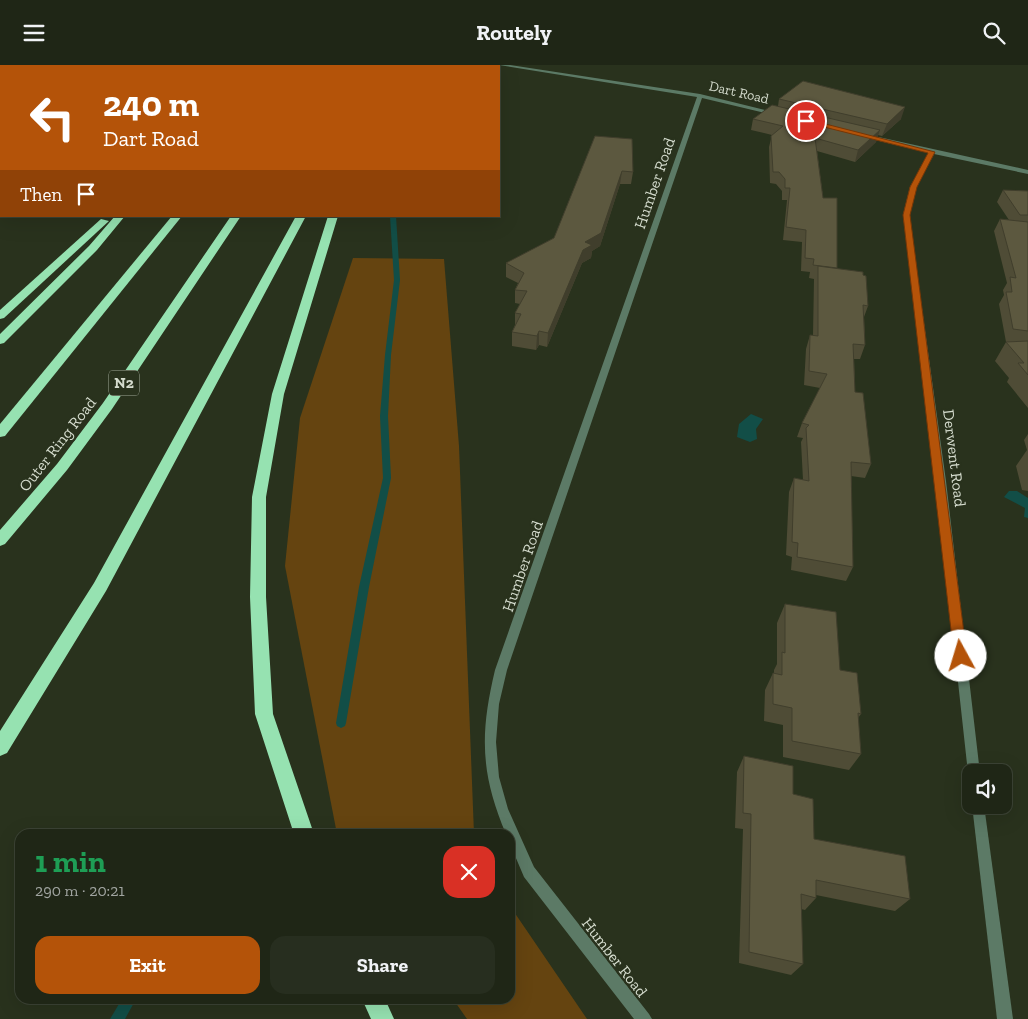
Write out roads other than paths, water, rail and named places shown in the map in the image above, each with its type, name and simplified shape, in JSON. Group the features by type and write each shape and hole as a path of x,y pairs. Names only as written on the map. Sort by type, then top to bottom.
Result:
{"highway":[{"path":"0,316 109,217"},
{"path":"0,341 93,248 119,217"},
{"path":"0,433 176,217"},
{"name":"Outer Ring Road","path":"0,540 61,468 124,384 235,217"},
{"path":"0,747 100,587 300,217"},
{"path":"302,829 264,714 258,597 260,497 278,394 333,217"},
{"path":"376,1004 383,1019"}],"street":[{"name":"Dart Road","path":"501,65 700,96 781,115"},
{"name":"Humber Road","path":"510,829 502,810 493,777 490,741 493,704 501,671 700,96"},
{"path":"856,133 932,152 1028,171"},
{"name":"Derwent Road","path":"932,152 913,187 906,215 941,481 973,764"},
{"path":"979,814 1005,1019"},
{"name":"Humber Road","path":"515,840 529,872 644,1019"}],"water":[{"path":"751,414 763,419 756,429 757,439 750,442 737,437 739,424"},
{"path":"1009,491 1017,491 1028,498 1028,518 1024,517 1025,508 1004,497"}],"waterway":[{"path":"341,723 364,587 387,478 384,416 388,355 397,280 393,217"},
{"path":"117,1019 126,1004"}]}
